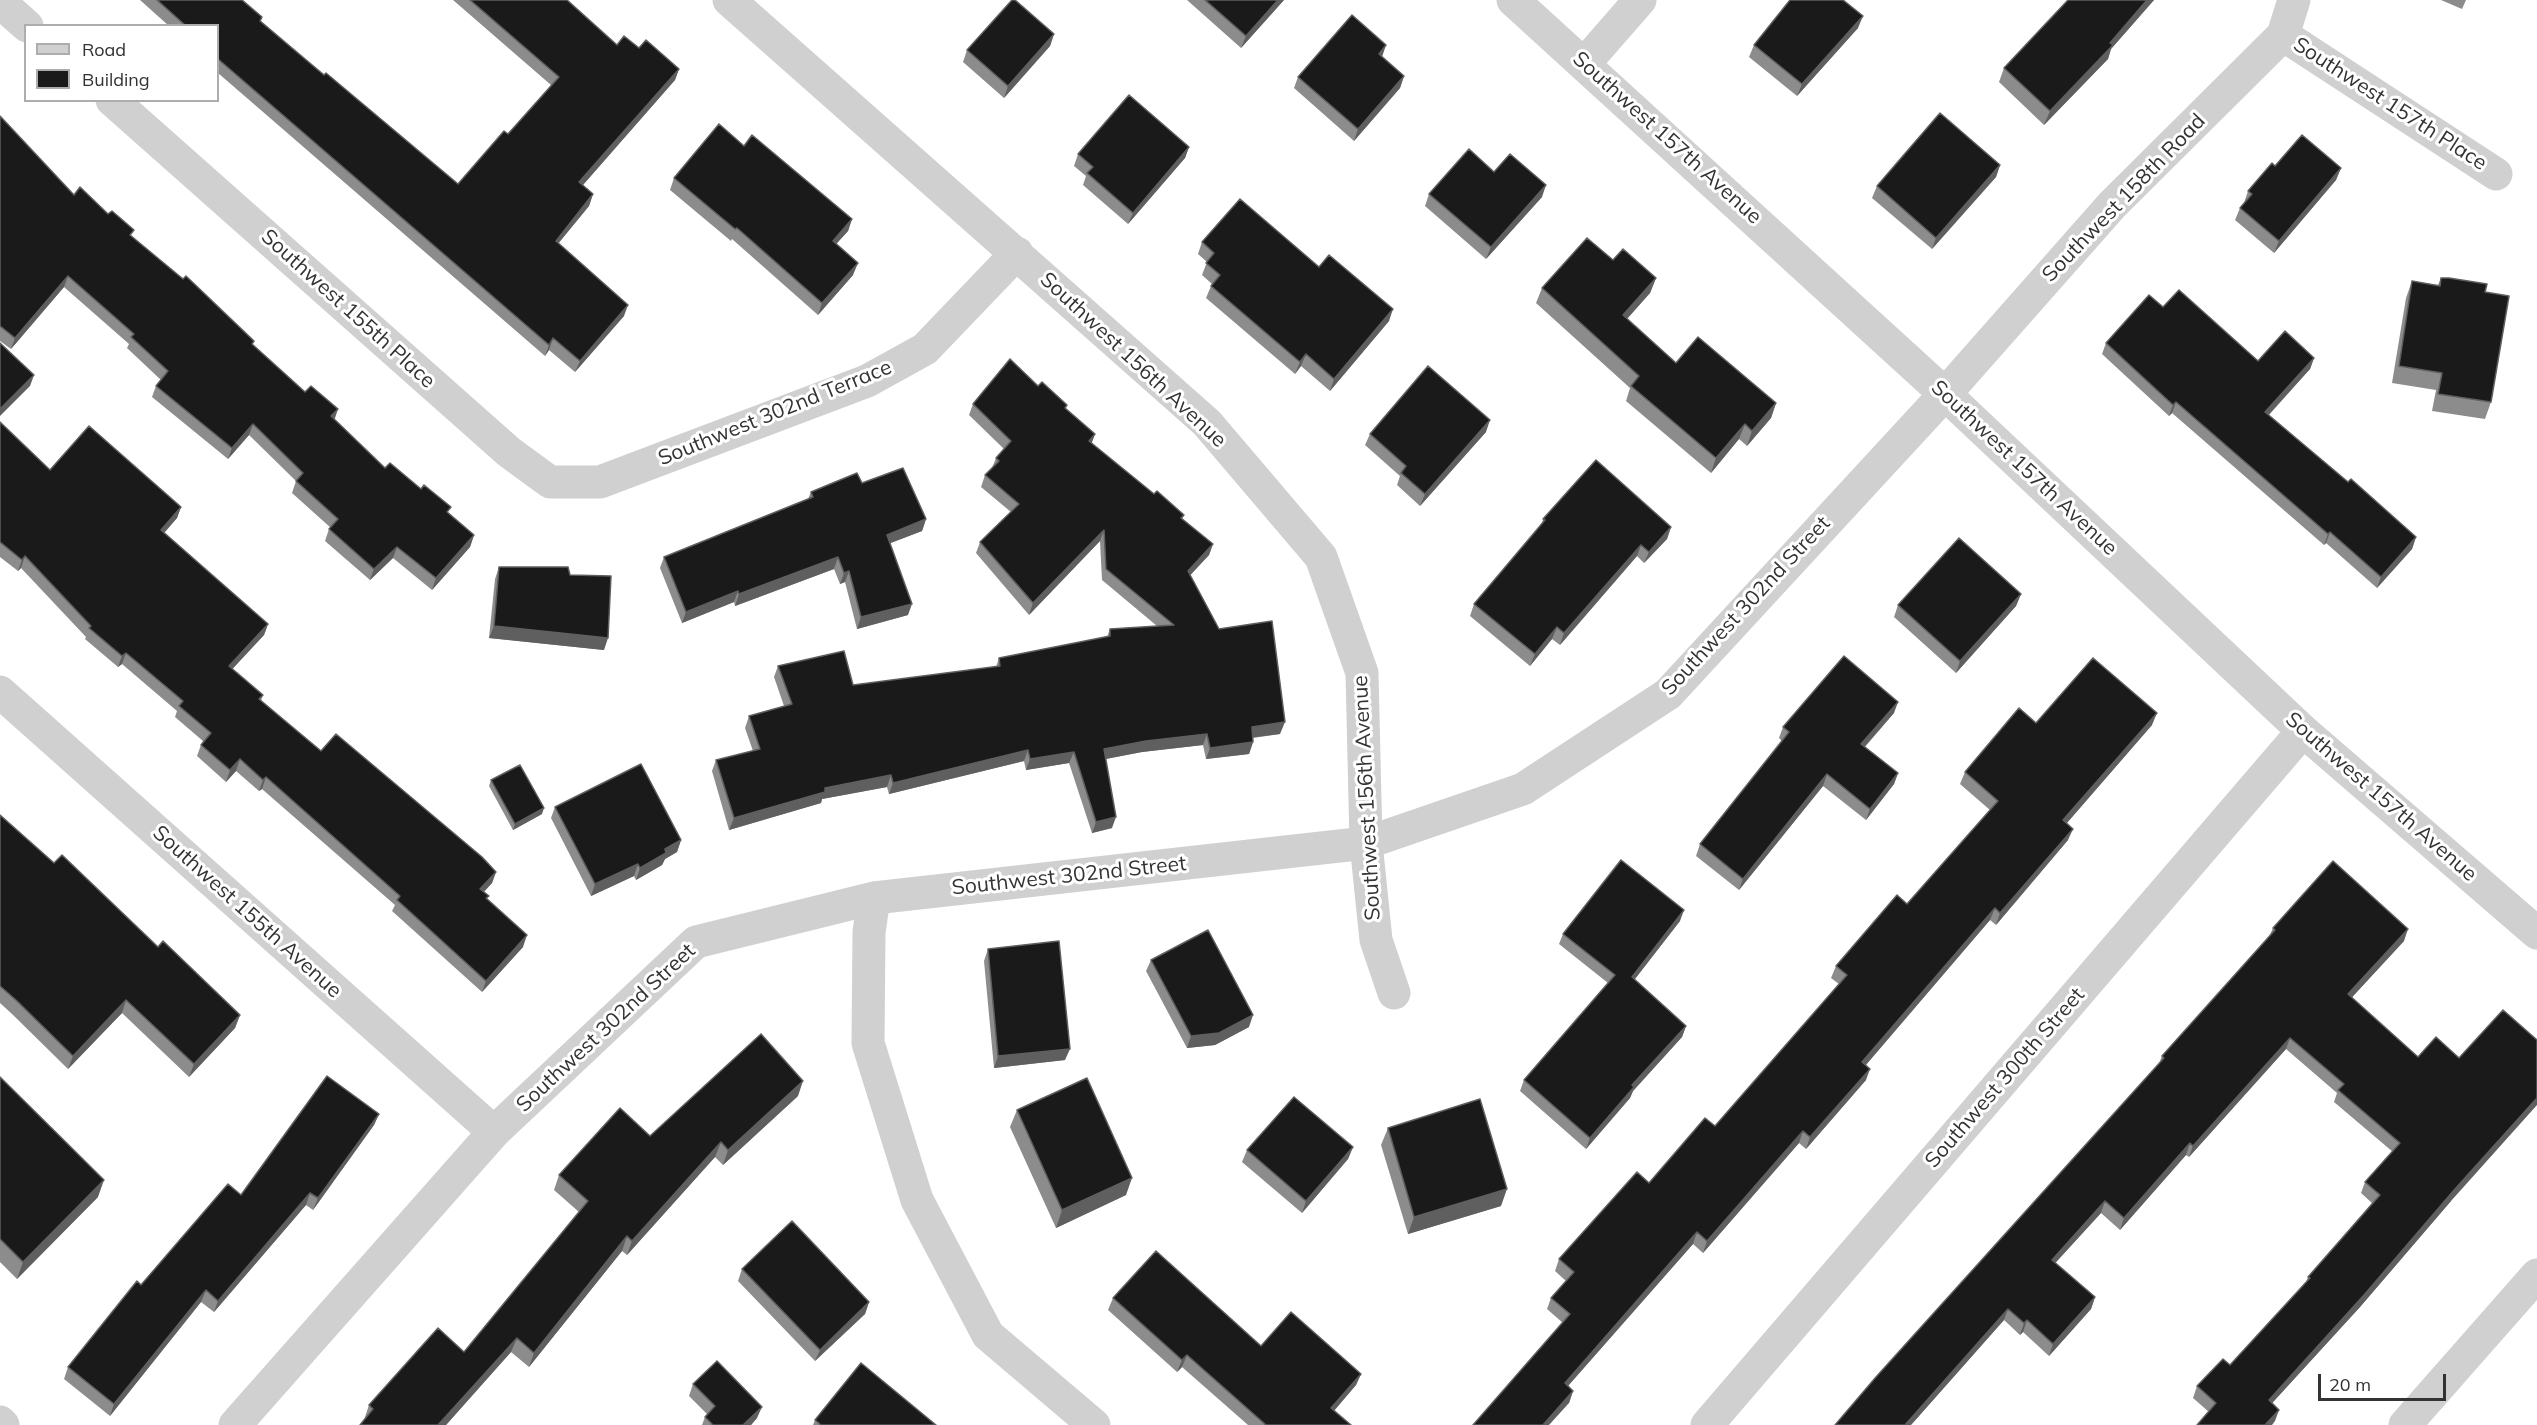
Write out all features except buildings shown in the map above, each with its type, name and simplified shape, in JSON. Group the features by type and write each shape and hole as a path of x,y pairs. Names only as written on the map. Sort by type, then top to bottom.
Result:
{"street":[{"name":"Southwest 156th Avenue","path":"729,0 1207,423 1322,557 1362,673 1366,843 1376,940 1394,993"},
{"name":"Southwest 157th Avenue","path":"1513,0 1585,63 1945,394 2303,731 2537,933"},
{"path":"1585,63 1640,0"},
{"name":"Southwest 158th Road","path":"1945,394 2112,205 2283,35 2294,0"},
{"path":"0,2 25,24"},
{"name":"Southwest 157th Place","path":"2283,35 2496,174"},
{"name":"Southwest 155th Place","path":"114,102 509,452 550,482 600,482"},
{"name":"Southwest 302nd Terrace","path":"600,482 877,375 925,349 1017,254"},
{"name":"Southwest 302nd Street","path":"235,1425 494,1132 696,942 874,898 1366,843 1523,789 1668,694 1945,394"},
{"name":"Southwest 155th Avenue","path":"0,692 494,1132"},
{"name":"Southwest 300th Street","path":"1707,1425 2303,731"},
{"path":"874,898 869,932 868,1043 917,1200 988,1335 1094,1425"},
{"path":"2405,1425 2537,1275"},
{"path":"0,1422 3,1425"}]}
